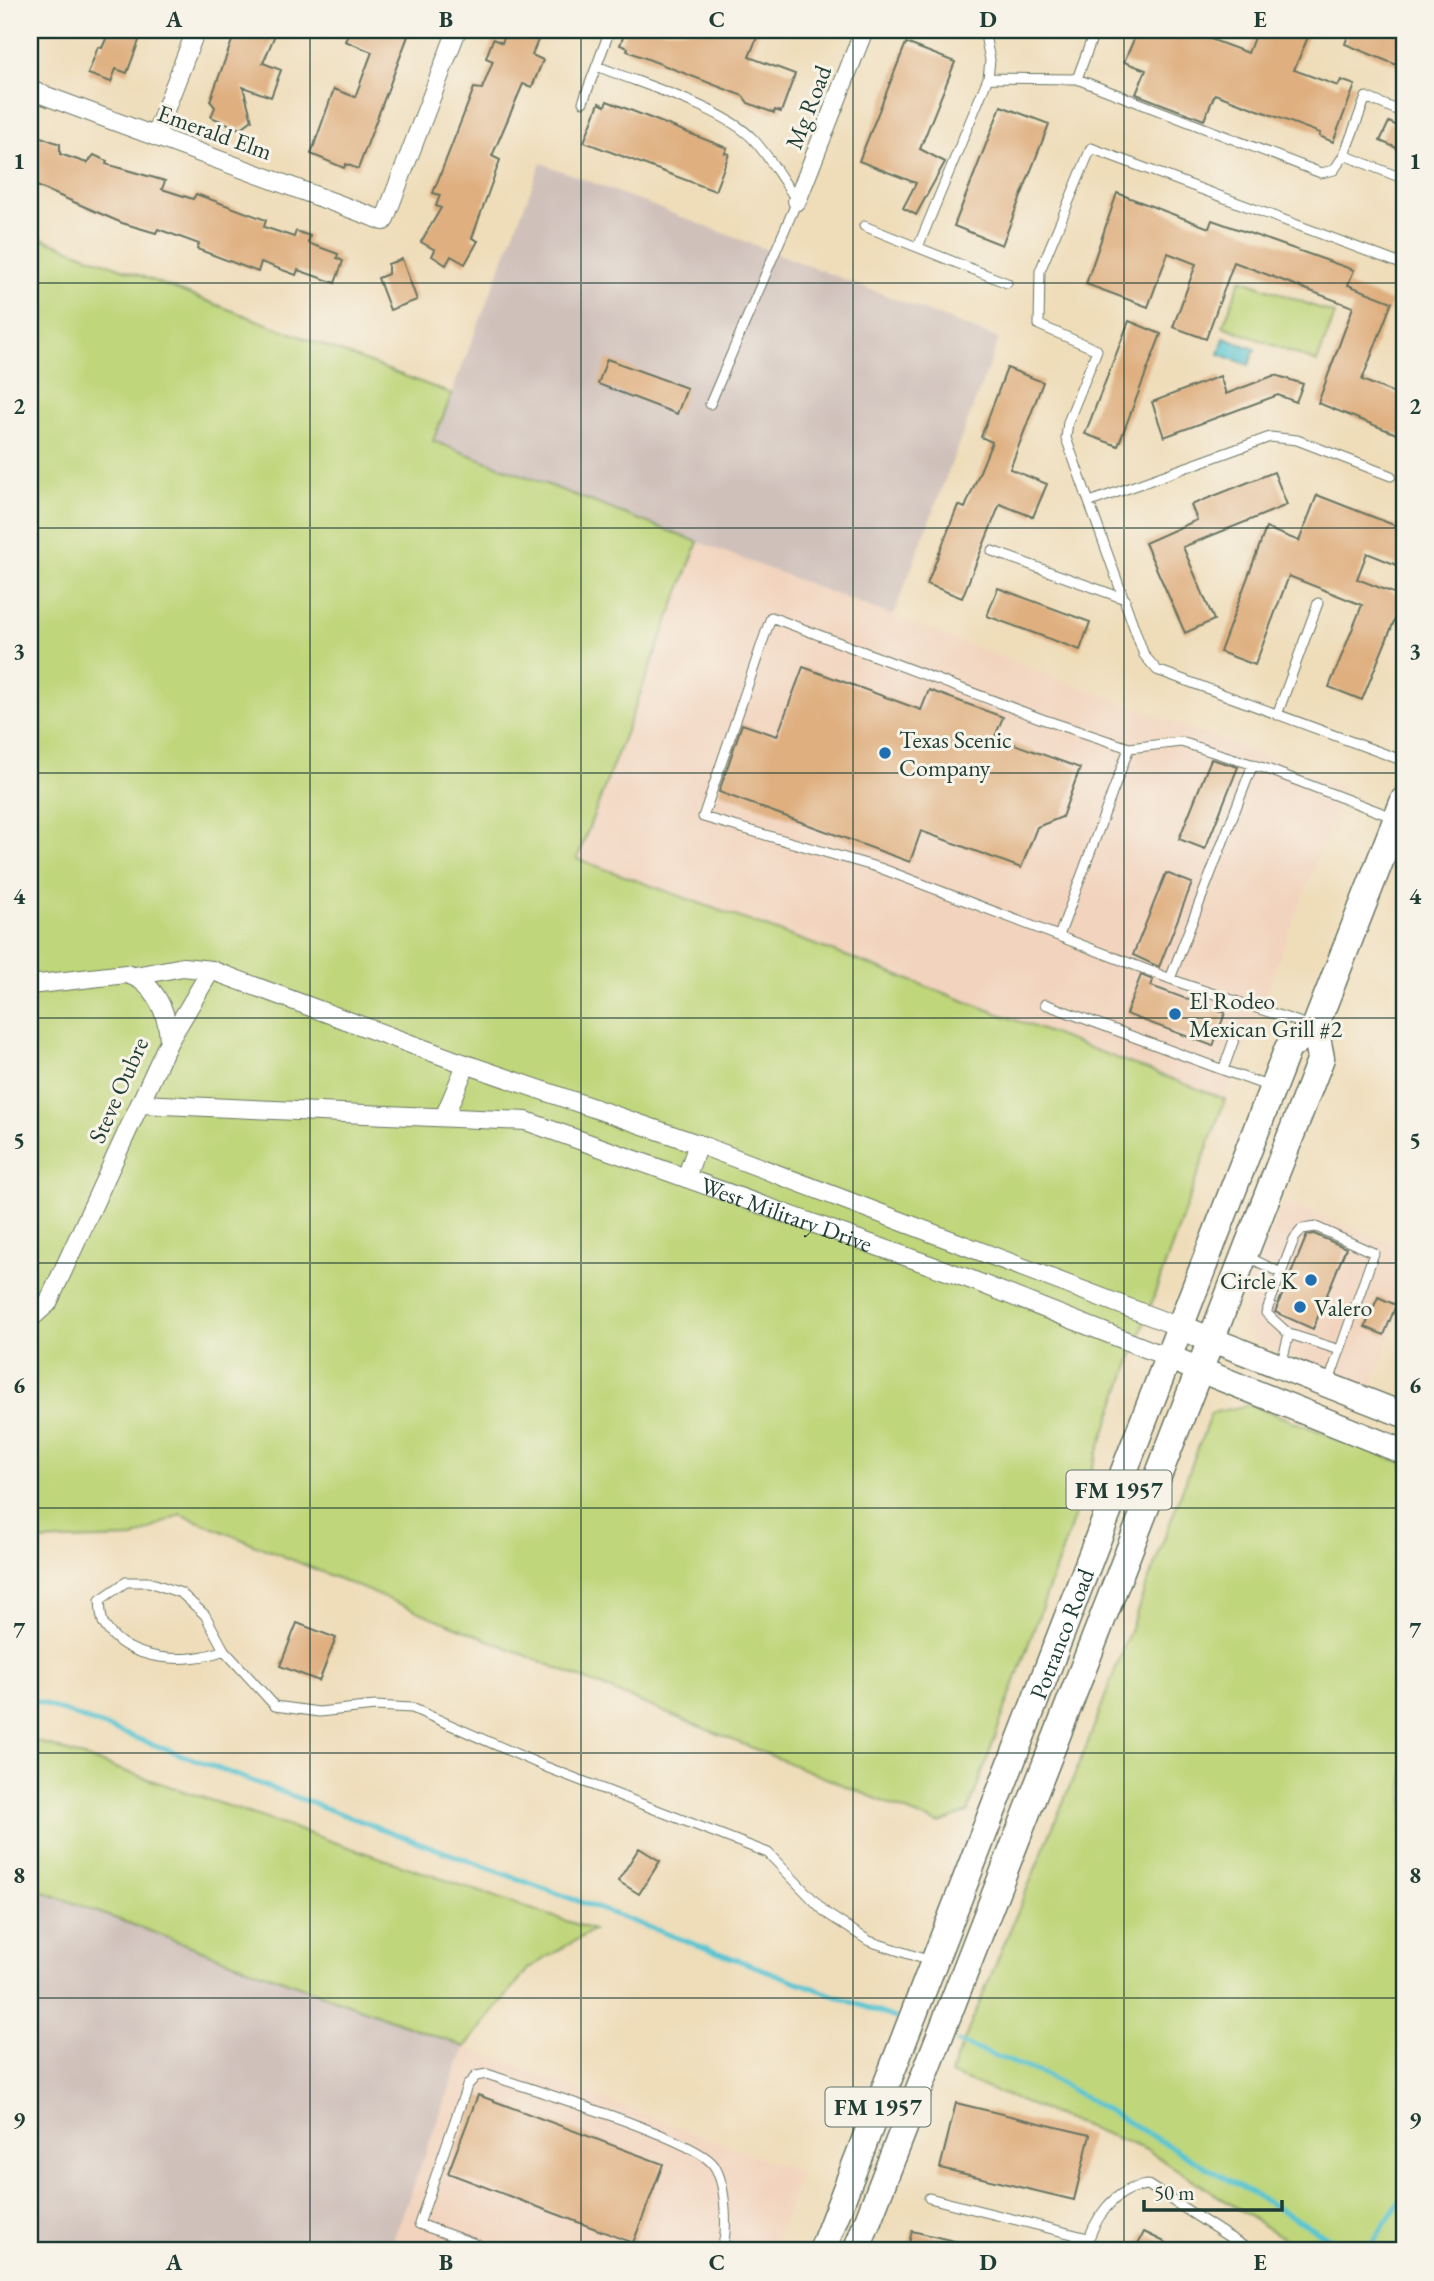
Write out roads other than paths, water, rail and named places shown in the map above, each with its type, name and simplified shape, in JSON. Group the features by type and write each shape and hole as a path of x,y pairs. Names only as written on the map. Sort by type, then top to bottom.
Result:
{"main road":[{"name":"Potranco Road","path":"822,2251 1182,1328 1288,1048 1315,1027 1400,810"},
{"name":"Potranco Road","path":"856,2251 1321,1058 1315,1027"},
{"name":"West Military Drive","path":"1182,1328 1404,1415"},
{"name":"West Military Drive","path":"1170,1358 1404,1452"}],"street":[{"path":"155,136 196,30"},
{"name":"Emerald Elm","path":"30,90 384,221 457,30"},
{"name":"Mg Road","path":"797,201 864,30"},
{"name":"West Military Drive","path":"135,976 183,967 211,970 466,1065 698,1144 1182,1328"},
{"path":"169,1041 211,970"},
{"path":"30,985 126,974 135,976"},
{"name":"Steve Oubre","path":"30,1319 48,1303 169,1041 168,1027 161,1007 149,986 135,976"},
{"path":"445,1115 466,1065"},
{"name":"West Military Drive","path":"140,1104 445,1115 526,1121 972,1280 1170,1358"},
{"path":"686,1178 698,1144"}],"lane":[{"path":"583,102 610,30"},
{"path":"918,247 988,78 990,60 984,30"},
{"path":"1077,79 1095,30"},
{"path":"597,66 720,116 740,127 755,141 797,201 710,404"},
{"path":"988,78 1077,79 1321,173 1334,170 1343,155 1366,97 1404,113"},
{"path":"1404,265 1091,148 1040,271 1039,324 1097,350 1068,422 1066,438 1144,655 1157,670 1404,761"},
{"path":"1343,155 1404,179"},
{"path":"864,226 1007,283"},
{"path":"1090,502 1270,438 1297,439 1391,475"},
{"path":"992,551 1125,599"},
{"path":"1277,715 1318,603"},
{"path":"1315,1027 1170,979 880,868 703,817 771,617 1042,719 1129,748 1181,741 1400,810"},
{"path":"1059,936 1129,748"},
{"path":"1170,979 1254,764"},
{"path":"1045,1004 1273,1088"},
{"path":"1223,1070 1236,1034"},
{"path":"1328,1385 1374,1253 1316,1227 1301,1229 1266,1313 1289,1334 1340,1350"},
{"path":"1245,1255 1281,1273"},
{"path":"1280,1367 1289,1334"},
{"path":"224,1650 204,1658 183,1659 144,1654 118,1640 103,1624 100,1600 126,1582 149,1582 181,1593 205,1615 224,1650 275,1706 319,1712 375,1706 412,1708 546,1767 768,1853 826,1913 869,1941 934,1962"},
{"path":"495,2251 419,2224 467,2085 476,2077 487,2074 681,2143 713,2163 725,2196 724,2244 721,2251"},
{"path":"1085,2251 1088,2238 1098,2220 1122,2191 1148,2185 1251,2251"},
{"path":"929,2198 1088,2238"}],"water":[{"path":"1224,338 1255,349 1249,365 1219,354"}],"waterway":[{"path":"30,1699 895,2018"},
{"path":"958,2042 1046,2075 1352,2251"},
{"path":"1367,2251 1404,2195"}],"place":[{"name":"Texas Scenic Company","path":"885,753"},
{"name":"El Rodeo Mexican Grill #2","path":"1175,1014"},
{"name":"Circle K","path":"1311,1280"},
{"name":"Valero","path":"1300,1307"}]}
